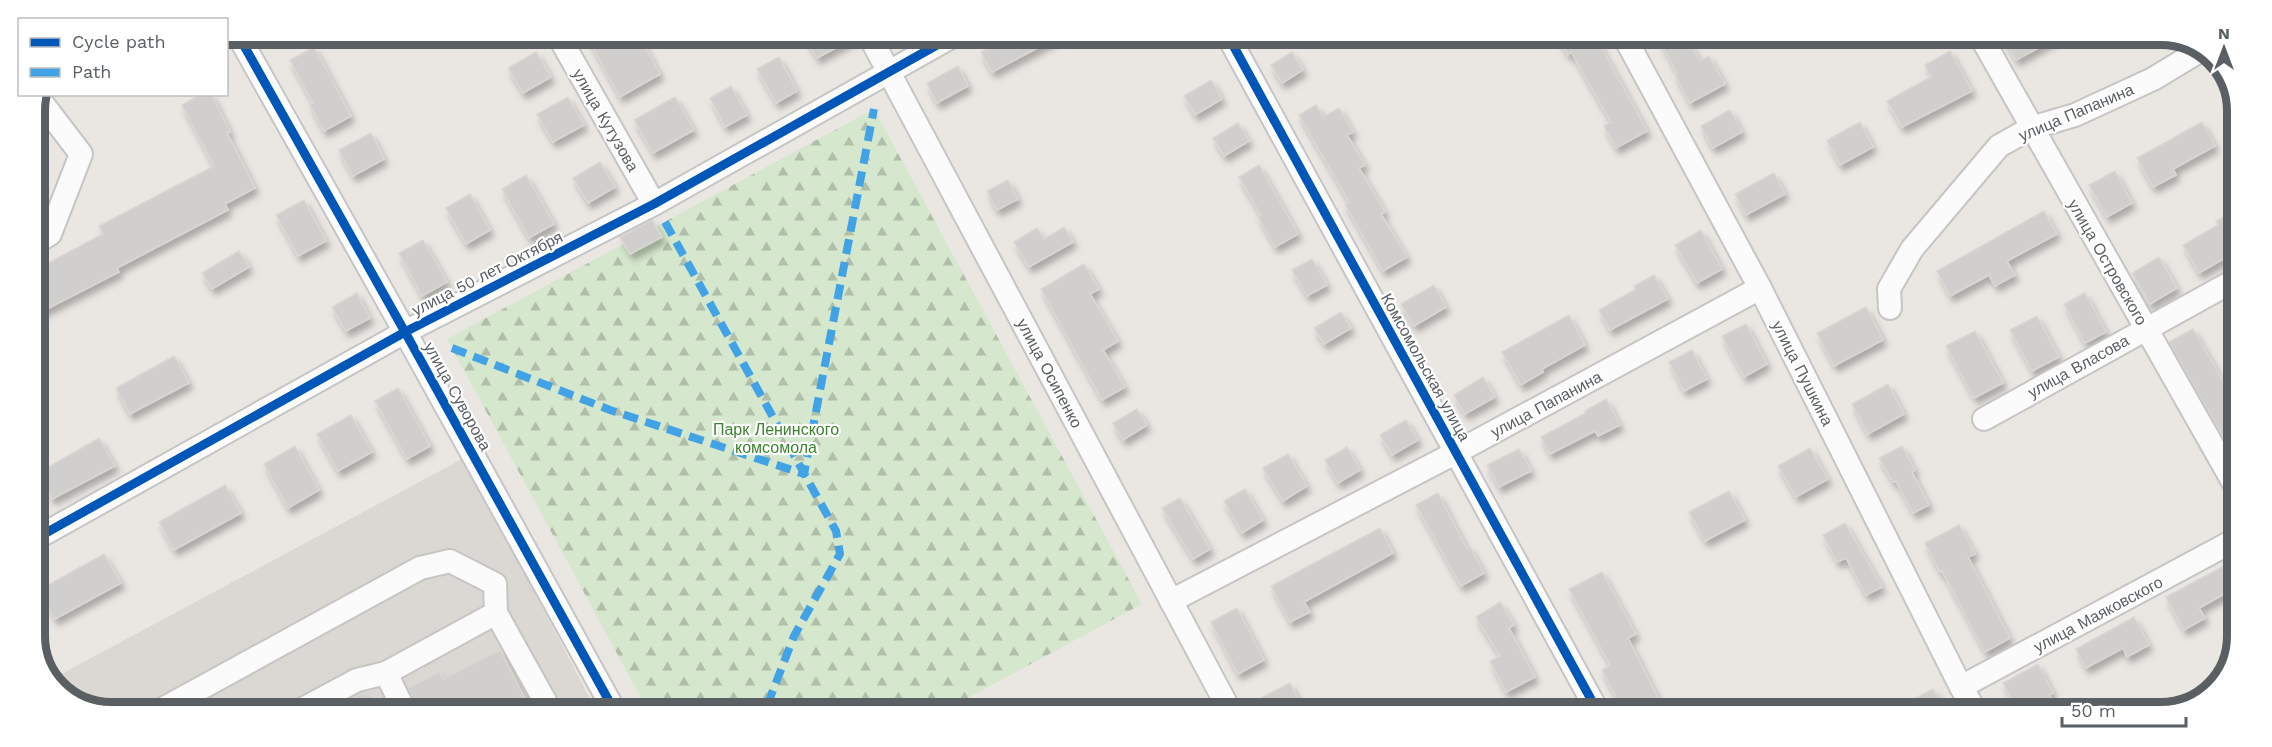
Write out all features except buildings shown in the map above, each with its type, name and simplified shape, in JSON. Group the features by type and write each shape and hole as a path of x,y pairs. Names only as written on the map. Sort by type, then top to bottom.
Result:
{"street":[{"name":"улица Суворова","path":"244,45 609,702"},
{"name":"улица Кутузова","path":"564,45 654,204"},
{"name":"улица Осипенко","path":"874,45 1225,702"},
{"name":"улица 50 лет Октября","path":"45,533 405,332 654,204 937,45"},
{"name":"Комсомольская улица","path":"1233,45 1592,702"},
{"name":"улица Пушкина","path":"1629,45 1760,288 1970,702"},
{"name":"улица Островского","path":"1985,45 2227,471"},
{"name":"улица Папанина","path":"1890,308 1889,289 1912,249 1999,146 2031,128 2075,115 2153,79 2194,54"},
{"path":"45,107 81,154 50,234 45,237"},
{"name":"улица Власова","path":"1984,419 2227,284"},
{"name":"улица Папанина","path":"1171,601 1455,453 1760,288"},
{"name":"улица Маяковского","path":"1961,687 2227,544"},
{"path":"176,702 420,568 450,561 495,584 496,613 546,702"},
{"path":"316,702 357,680 386,674 496,613"},
{"path":"386,674 400,702"}],"shaded area":[{"path":"464,458 592,702 111,702 86,697 67,686 58,676"}],"green space":[{"name":"Парк Ленинского комсомола","path":"874,109 1142,604 961,702 643,702 447,339"}],"marked path":[{"path":"452,348 610,410 804,474 874,109"},
{"path":"665,222 836,531 840,554 794,636 768,702"}],"cycle path":[{"path":"244,45 610,702"},
{"path":"45,533 405,332 654,204 937,45"},
{"path":"1233,45 1593,702"}]}
